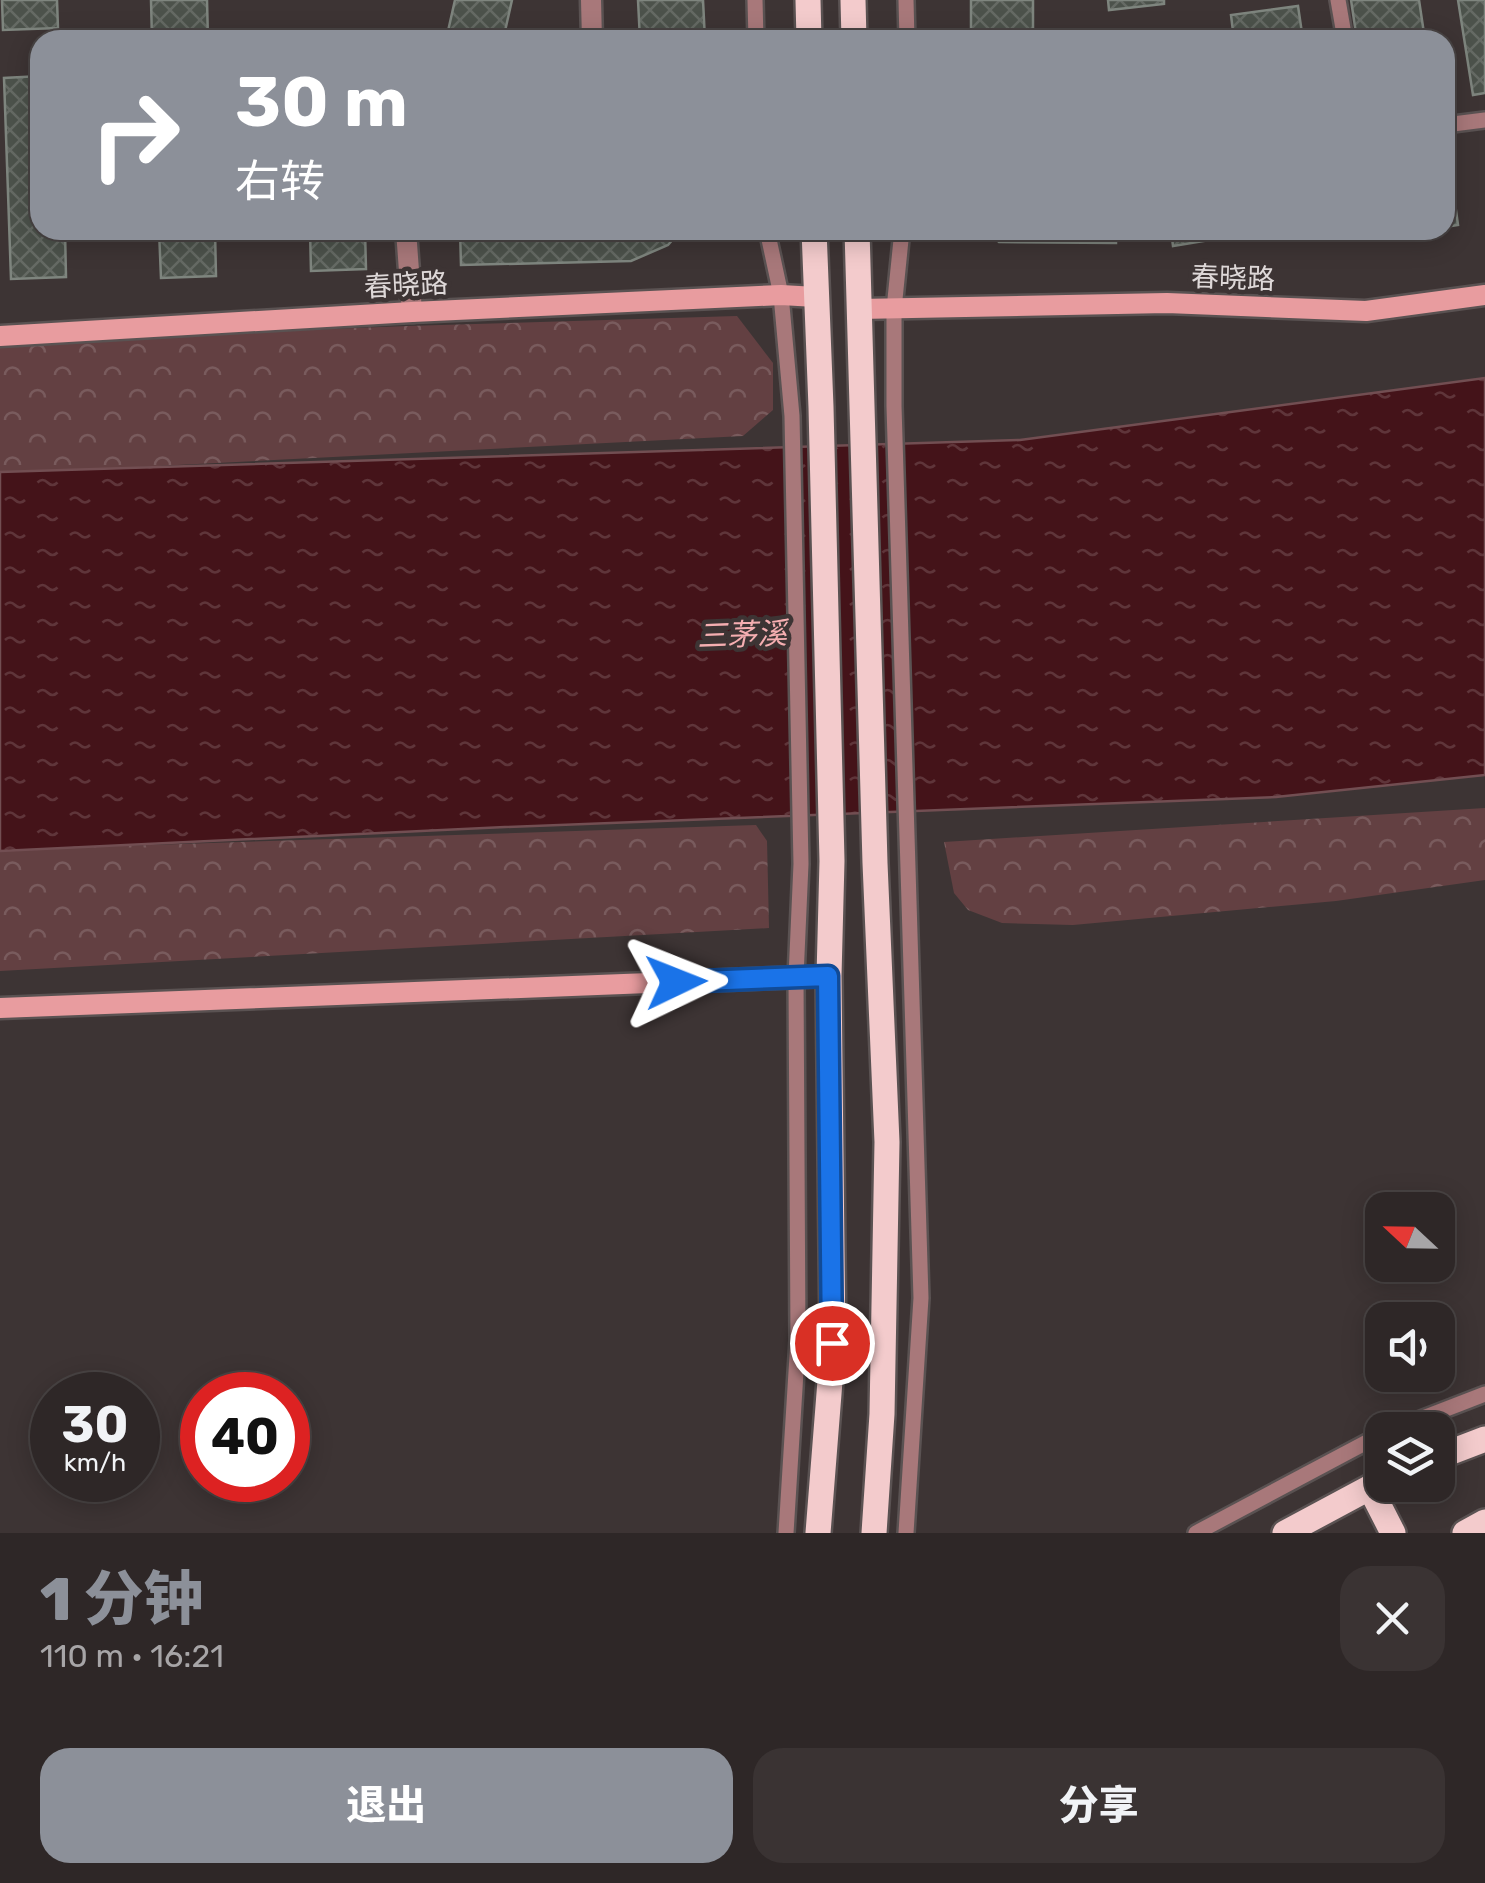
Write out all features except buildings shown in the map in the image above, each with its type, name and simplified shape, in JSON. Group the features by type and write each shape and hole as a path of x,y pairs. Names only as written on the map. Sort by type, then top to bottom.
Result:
{"main road":[{"path":"808,0 809,30"},
{"path":"853,0 854,30"},
{"path":"814,240 832,861 828,976 832,1343 818,1533"},
{"path":"857,240 874,863 888,1142 882,1414 874,1533"},
{"path":"1455,1450 1485,1439"},
{"path":"1285,1533 1365,1491"},
{"path":"1382,1502 1393,1533"},
{"path":"1465,1533 1485,1522"}],"street":[{"path":"592,0 592,30"},
{"path":"407,240 412,312"},
{"name":"春晓路","path":"859,310 1167,303 1366,311 1485,295"},
{"name":"春晓路","path":"0,336 412,312 816,297"},
{"path":"0,1008 828,976"}],"lane":[{"path":"755,0 756,30"},
{"path":"906,0 907,30"},
{"path":"1338,0 1343,30"},
{"path":"1455,124 1485,120"},
{"path":"769,240 781,296 792,416 800,864 796,978 798,1340 786,1533"},
{"path":"901,240 894,309 894,406 921,1298 906,1533"},
{"path":"1438,1412 1485,1394"},
{"path":"1196,1533 1365,1443"}],"green space":[{"path":"737,316 773,363 773,410 743,436 0,474 0,342"},
{"path":"1485,808 1485,880 1336,901 1073,925 1002,923 968,910 954,893 944,842"},
{"path":"756,825 767,841 769,928 0,971 0,850"}],"water":[{"name":"三茅溪","path":"1485,378 1485,775 1276,797 0,851 0,472 1020,440"}],"route":[{"path":"676,982 828,976 832,1343"}]}
